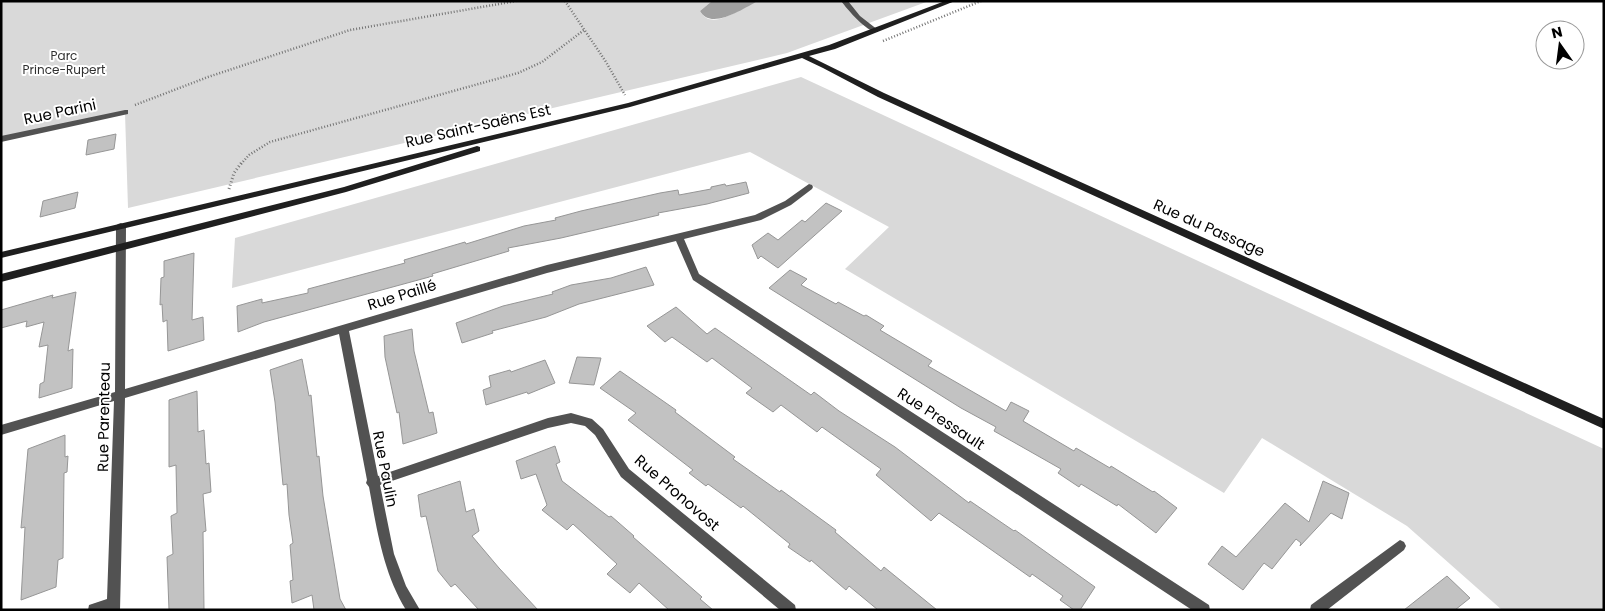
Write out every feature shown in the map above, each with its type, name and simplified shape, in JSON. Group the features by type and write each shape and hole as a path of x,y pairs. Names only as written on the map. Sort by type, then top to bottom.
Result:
{"main road":[{"path":"566,121 803,56 876,31 952,1"},
{"name":"Rue du Passage","path":"803,56 881,95 1604,424"},
{"name":"Rue Saint-Saëns Est","path":"1,255 566,121"},
{"name":"Rue Saint-Saëns Est","path":"1,278 346,188 566,121"}],"street":[{"name":"Rue Parini","path":"1,139 125,112"},
{"name":"Rue Paillé","path":"1,430 547,269 758,218 788,203 809,186"},
{"name":"Rue Parenteau","path":"113,606 120,395 121,226"},
{"name":"Rue Pressault","path":"679,238 696,277 1204,610"},
{"name":"Rue Paulin","path":"343,329 372,483 388,554 401,589 414,610"},
{"name":"Rue Pronovost","path":"372,483 548,423 571,418 588,422 599,432 625,473 790,610"},
{"path":"1316,610 1400,546"},
{"path":"94,610 113,606"}],"lane":[{"path":"844,1 858,17 876,31"}],"path":[{"path":"125,112 138,103 350,30 516,1"},
{"path":"565,1 606,62 630,105"},
{"path":"228,200 230,179 236,167 257,149 270,142 310,129 518,73 542,62 584,30"}],"green space":[{"name":"Parc Prince-Rupert","path":"1,1 712,1 700,11 706,18 713,20 721,19 761,1 929,1 787,53 128,208 125,113 1,139"},
{"path":"801,77 1604,449 1604,610 1502,610 1407,526 1262,438 1224,493 845,269 889,227 750,152 232,288 235,238"}],"shaded area":[{"path":"712,1 758,1 736,13 712,19 705,17 700,11"}],"building":[{"path":"116,134 114,149 86,155 88,140"},
{"path":"746,182 749,193 707,204 658,213 659,215 561,238 508,248 509,251 432,274 433,276 264,322 238,332 237,306 262,299 262,303 308,293 308,289 405,263 404,260 465,242 466,244 524,226 556,220 555,218 581,211 660,193 678,190 679,195 711,189 711,187 725,184 726,186"},
{"path":"78,192 75,208 40,217 43,201"},
{"path":"826,203 842,211 778,268 761,256 758,259 752,245 768,233 778,240 802,220 805,222"},
{"path":"194,253 192,320 203,317 204,340 168,351 167,320 163,322 162,304 160,305 164,261"},
{"path":"646,267 654,285 579,304 546,317 492,331 493,333 462,343 456,323 503,306 553,294 552,292 571,285 611,278"},
{"path":"790,270 807,279 801,285 836,304 838,302 864,316 866,315 884,326 880,330 932,361 928,366 1006,411 1011,402 1029,411 1023,421 1074,451 1076,448 1110,468 1111,466 1154,491 1177,508 1156,533 1118,504 1117,506 1081,484 1079,487 1058,473 1061,469 994,431 996,427 961,408 769,288"},
{"path":"76,292 68,351 73,349 72,388 39,398 40,384 44,382 48,345 39,347 44,322 26,327 27,321 1,328 1,310 53,295 52,298"},
{"path":"676,307 707,334 715,328 811,395 814,392 839,411 895,447 969,503 970,501 1015,530 1095,587 1080,610 1074,610 1060,600 1063,596 1032,574 1030,577 939,513 931,521 876,475 881,469 822,427 817,432 781,405 773,412 746,393 752,388 712,358 707,362 672,337 665,342 647,326"},
{"path":"412,329 414,351 429,413 433,412 437,433 403,444 399,412 397,413 385,357 384,336"},
{"path":"577,357 601,358 594,385 569,383"},
{"path":"302,359 309,396 311,395 317,457 319,456 323,496 340,599 346,610 314,610 312,595 292,603 290,581 293,580 290,545 293,543 287,484 283,485 270,370"},
{"path":"545,360 555,383 528,394 527,392 486,405 483,390 491,387 489,376 510,370 511,372"},
{"path":"620,371 676,410 675,412 735,457 733,459 780,492 781,490 836,530 835,532 881,571 884,567 937,610 878,610 849,586 846,590 811,560 810,562 788,547 790,544 743,506 741,508 708,484 706,486 689,473 693,470 628,420 636,413 600,388"},
{"path":"197,391 198,432 204,430 206,464 209,463 211,492 203,494 206,531 203,532 204,610 169,610 167,557 173,554 171,516 177,513 176,465 169,467 169,400"},
{"path":"65,435 65,457 68,456 67,472 64,473 63,558 58,560 56,587 21,600 25,527 21,528 28,449"},
{"path":"555,446 560,462 556,464 562,481 609,517 611,516 702,597 700,599 713,610 669,610 639,583 630,593 607,574 617,564 573,524 567,530 542,510 547,505 536,474 521,479 516,461"},
{"path":"460,481 466,512 474,509 479,531 472,536 538,610 479,610 455,584 451,587 438,571 426,516 421,517 418,495"},
{"path":"1323,481 1349,493 1342,519 1331,513 1300,546 1301,543 1296,539 1272,569 1264,563 1243,590 1208,564 1222,546 1236,557 1285,503 1309,522"},
{"path":"1447,576 1470,598 1455,610 1404,610"}]}
